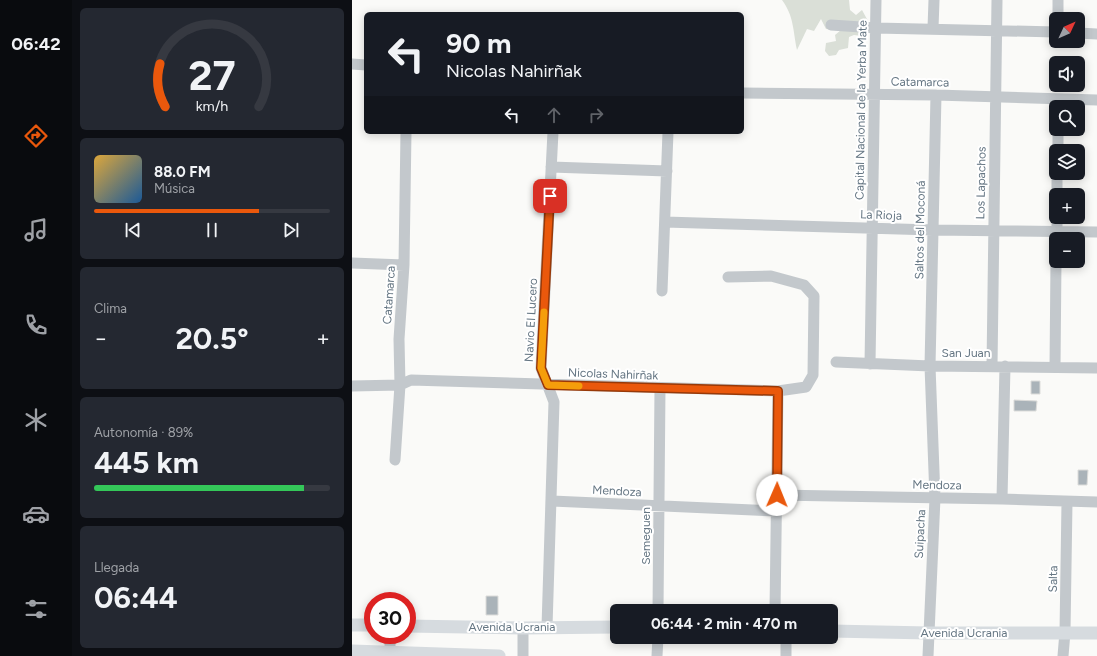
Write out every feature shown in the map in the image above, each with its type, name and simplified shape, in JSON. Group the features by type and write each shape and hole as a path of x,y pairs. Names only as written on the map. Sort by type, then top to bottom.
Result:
{"main road":[{"path":"352,625 364,625"},
{"name":"Avenida Ucrania","path":"416,626 523,628 610,627"},
{"name":"Avenida Ucrania","path":"838,630 929,633 1097,633"},
{"path":"352,652 498,656"}],"street":[{"name":"Capital Nacional de la Yerba Mate","path":"870,364 876,0"},
{"path":"933,28 934,0"},
{"name":"Los Lapachos","path":"992,366 997,0"},
{"path":"1058,0 1058,12"},
{"path":"831,25 876,28 933,28 1049,32"},
{"path":"1085,33 1097,34"},
{"path":"352,64 364,65"},
{"name":"Catamarca","path":"744,93 936,95 996,97 1049,102"},
{"name":"Saltos del Moconá","path":"930,366 936,95"},
{"name":"Catamarca","path":"1085,101 1097,100"},
{"name":"Catamarca","path":"395,460 400,385 399,339 404,265 406,134"},
{"name":"Navio El Lucero","path":"547,627 554,402 541,368 553,134"},
{"path":"662,292 668,134"},
{"path":"551,167 667,171"},
{"name":"La Rioja","path":"665,222 933,230 993,230 1049,234"},
{"name":"La Rioja","path":"1085,233 1097,232"},
{"path":"352,263 404,265"},
{"path":"1054,367 1056,268"},
{"name":"Nicolas Nahirñak","path":"352,386 400,385 411,380 778,391 806,387 813,375 814,296 804,285 771,276 728,277"},
{"name":"San Juan","path":"836,362 930,366 1097,368"},
{"name":"Suipacha","path":"928,656 935,498 930,366"},
{"path":"1002,498 1005,366"},
{"name":"Semeguen","path":"658,604 660,388"},
{"path":"775,604 778,391"},
{"name":"Mendoza","path":"777,495 1002,498 1067,502 1097,502"},
{"name":"Mendoza","path":"552,501 659,507 776,511"},
{"name":"Salta","path":"1063,656 1065,632 1067,502"},
{"path":"523,628 523,656"},
{"path":"657,656 658,644"},
{"path":"786,644 786,656"}],"shaded area":[{"path":"782,0 849,0 850,10 856,15 862,10 868,21 866,32 862,36 854,35 849,37 848,48 839,50 836,55 829,56 825,51 826,43 836,41 835,35 841,30 826,29 821,19 814,31 807,29 797,50 791,18"}],"building":[{"path":"1031,381 1040,381 1040,394 1031,394"},
{"path":"1014,400 1037,401 1036,411 1014,411"},
{"path":"1078,470 1088,470 1087,485 1078,485"},
{"path":"486,596 498,596 498,615 486,615"}],"slow traffic":[{"path":"544,312 541,368 548,385 579,386"}],"route":[{"path":"550,196 541,368 548,385 778,391 777,495"}]}
